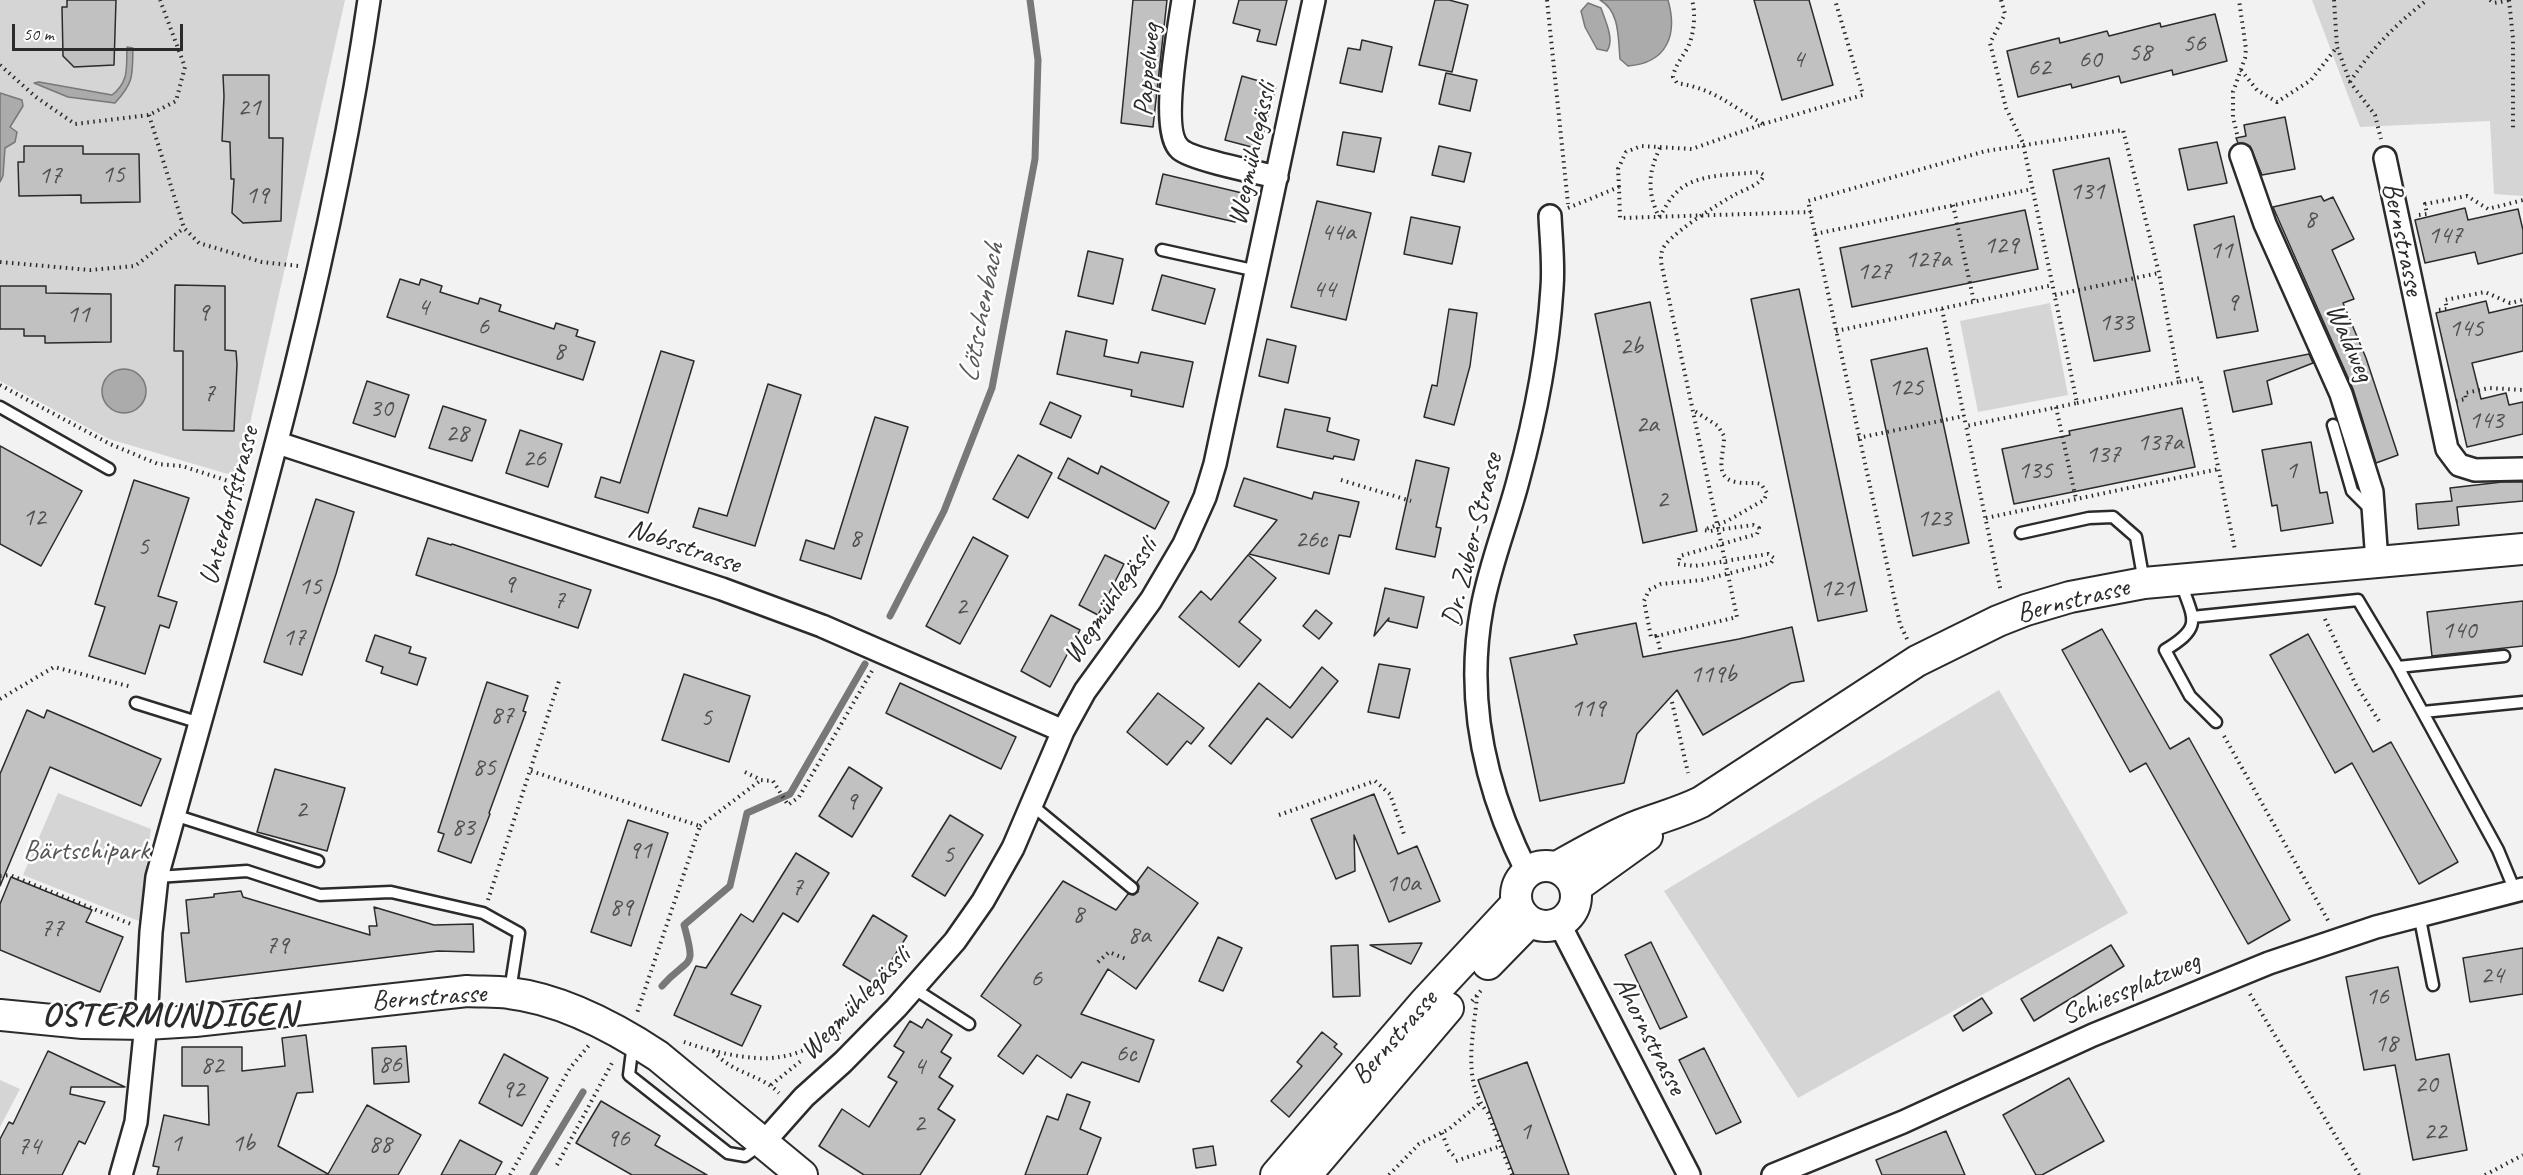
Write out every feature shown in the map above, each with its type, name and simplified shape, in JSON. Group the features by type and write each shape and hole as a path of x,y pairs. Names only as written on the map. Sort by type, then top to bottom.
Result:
{"main road":[{"name":"Bernstrasse","path":"1566,877 1600,842 1641,824 1676,814 1701,802 1917,661 1998,621 2070,597 2144,583 2523,549"},
{"path":"1545,865 1566,877 1575,905 1572,912 1559,923 1550,926 1523,913 1517,885 1527,872 1545,865"},
{"name":"Bernstrasse","path":"1276,1175 1424,1003 1523,913"},
{"name":"Bernstrasse","path":"1306,1175 1440,1017 1523,913"},
{"name":"Bernstrasse","path":"0,1015 83,1023 146,1024 207,1020 466,991 509,993 573,1012 658,1056 802,1175"}],"street":[{"name":"Unterdorfstrasse","path":"121,1175 136,1122 157,877 278,443 319,268 358,70 369,0"},
{"name":"Pappelweg","path":"1183,0 1169,108 1171,131 1176,145 1189,154 1277,177"},
{"name":"Wegmühlegässli","path":"764,1142 795,1107 843,1062 956,941 983,901 1032,806 1063,731 1084,691 1151,600 1196,520 1215,465 1314,0"},
{"name":"Waldweg","path":"2241,155 2265,224 2341,394 2372,492 2377,562"},
{"name":"Bernstrasse","path":"2385,158 2447,448 2459,465 2475,470 2523,469"},
{"name":"Dr. Zuber-Strasse","path":"1527,872 1510,840 1492,787 1479,726 1475,666 1482,606 1518,480 1540,380 1559,212"},
{"name":"Nobsstrasse","path":"278,443 722,589 822,626 1063,731"},
{"name":"Schiessplatzweg","path":"1773,1175 1903,1122 2093,1035 2239,975 2338,939 2419,914 2519,890"},
{"name":"Ahornstrasse","path":"1559,923 1689,1175"}],"lane":[{"path":"1162,250 1257,271"},
{"path":"0,407 109,469"},
{"path":"2333,425 2352,491 2374,513"},
{"path":"2021,533 2089,518 2113,517 2136,537 2144,583"},
{"path":"2180,579 2192,617 2192,625 2185,637 2166,650 2190,696 2216,722"},
{"path":"2192,617 2358,600 2423,712 2519,890"},
{"path":"2398,667 2504,656"},
{"path":"2423,712 2523,702"},
{"path":"136,703 200,723"},
{"path":"1032,806 1132,888"},
{"path":"174,815 318,861"},
{"path":"157,877 247,871 320,896 391,892 483,913 519,933 509,993"},
{"path":"2419,914 2433,985"},
{"path":"913,988 969,1024"}],"path":[{"path":"0,65 36,97 75,124 149,115 176,101 185,67 159,0"},
{"path":"1547,0 1559,212 1619,187"},
{"path":"1692,0 1695,12 1689,45 1675,66 1673,77 1677,82 1715,93 1763,124"},
{"path":"1811,212 1620,218 1618,169 1626,152 1641,146 1692,149 1763,124 1863,95 1835,0"},
{"path":"2001,0 2005,14 1990,43 2006,108 2023,143 2077,403"},
{"path":"2239,0 2246,40 2245,58 2233,92 2232,104 2241,155"},
{"path":"2334,0 2337,47 2350,82 2375,115 2385,158"},
{"path":"2350,82 2363,61 2393,27 2427,0"},
{"path":"2490,0 2494,3 2510,0 2513,38 2513,129"},
{"path":"2241,70 2257,90 2277,102 2312,80 2337,47"},
{"path":"149,115 184,228 199,243 262,262 319,268"},
{"path":"1908,642 1900,624 1808,201 1986,151 2023,143 2122,130 2159,273 2179,382"},
{"path":"1659,217 1651,201 1651,165 1660,147"},
{"path":"1659,217 1676,192 1687,184 1702,179 1759,172 1764,175 1761,181 1703,215 1667,243 1661,252 1661,262 1721,545 1724,559 1728,574 1737,617 1651,637 1644,601 1649,590 1661,584 1692,582 1728,574 1771,563 1774,558 1768,554 1724,559 1695,566 1680,566 1678,561 1680,556 1721,545 1757,534 1758,528 1753,525 1718,527"},
{"path":"1815,234 2032,189"},
{"path":"2414,216 2427,214 2425,204 2467,196 2488,209 2523,200"},
{"path":"1953,205 1974,302"},
{"path":"0,262 90,270 135,266 184,228"},
{"path":"2055,295 2159,273"},
{"path":"1836,331 2053,285"},
{"path":"2434,311 2447,309 2445,300 2485,292 2510,303 2523,300"},
{"path":"1942,309 2002,595"},
{"path":"1966,426 2200,378 2240,574"},
{"path":"0,385 73,426 158,464 182,466 264,493"},
{"path":"2459,401 2466,399 2465,393 2489,388 2523,390"},
{"path":"2056,407 2076,500"},
{"path":"1692,409 1718,426 1724,436 1720,468 1726,477 1736,482 1758,483 1766,490 1764,500 1718,527"},
{"path":"1858,438 1964,416"},
{"path":"1986,518 2218,469"},
{"path":"1341,480 1411,501"},
{"path":"2319,605 2356,685 2379,721"},
{"path":"1656,636 1661,654"},
{"path":"745,772 761,780 773,782 788,805 799,797 883,653"},
{"path":"0,699 54,667 140,689"},
{"path":"483,913 560,678"},
{"path":"1672,702 1688,773"},
{"path":"2216,722 2338,939"},
{"path":"531,771 700,826"},
{"path":"557,1165 636,1017 700,826 761,780"},
{"path":"1279,815 1375,782 1390,794 1405,837"},
{"path":"0,876 10,875 151,932"},
{"path":"1098,962 1108,952 1126,959"},
{"path":"2239,975 2359,1175"},
{"path":"1478,995 1471,1078 1480,1103 1488,1113 1512,1175"},
{"path":"682,1041 713,1051 778,1058 797,1053 842,1031"},
{"path":"510,1175 570,1068 591,1044"},
{"path":"713,1051 725,1064 771,1085 795,1107"},
{"path":"771,1085 802,1060"},
{"path":"1389,1175 1419,1144 1442,1133 1480,1103"},
{"path":"1442,1133 1449,1151 1456,1159 1501,1146"},
{"path":"2485,1175 2523,1155"}],"green space":[{"path":"0,0 345,0 238,477 109,439 0,381"},
{"path":"2312,0 2523,0 2523,196 2494,194 2490,121 2360,127"},
{"path":"2050,303 2068,395 1978,412 1960,321"},
{"path":"1999,690 2128,913 1798,1098 1664,891"},
{"name":"Bärtschipark","path":"58,793 151,829 139,921 23,875"},
{"path":"0,1080 20,1089 0,1127"}],"shaded area":[{"path":"1600,0 1668,0 1671,13 1670,35 1660,53 1641,64 1628,66 1620,59 1615,18 1607,5"},
{"path":"1588,3 1601,8 1610,36 1607,51 1597,49 1585,27 1581,11"},
{"path":"127,47 133,48 131,77 126,89 115,103 68,97 34,83 112,95 124,79 127,67"},
{"path":"0,93 22,100 23,106 10,127 17,132 15,142 5,148 3,176 0,182"},
{"path":"124,369 140,375 146,391 140,407 124,413 108,407 102,391 108,375"}],"building":[{"path":"67,0 116,0 114,65 74,67 63,56 62,7 67,7"},
{"path":"1133,0 1167,0 1153,127 1121,123"},
{"path":"1239,0 1287,0 1276,45 1257,41 1260,30 1233,23"},
{"path":"1435,0 1449,0 1468,5 1452,72 1419,65"},
{"path":"1754,0 1809,0 1833,85 1782,100"},
{"path":"2215,14 2227,61 2173,75 2172,70 2121,83 2119,76 2072,88 2071,84 2018,97 2007,51 2059,38 2060,43 2107,31 2109,36 2160,23 2161,27"},
{"path":"1362,40 1392,47 1382,92 1340,83 1348,48 1360,50"},
{"path":"1446,73 1477,80 1470,111 1439,104"},
{"path":"223,75 269,75 269,138 283,138 281,221 243,223 232,213 234,179 231,179 230,142 222,141"},
{"path":"1242,76 1276,86 1259,149 1225,140"},
{"path":"2285,117 2295,169 2262,175 2250,146 2238,143 2236,138 2246,136 2244,125"},
{"path":"1343,132 1381,138 1374,172 1337,165"},
{"path":"2217,142 2227,183 2188,190 2179,149"},
{"path":"24,146 83,146 83,154 139,154 140,202 81,203 81,195 19,196 18,162 24,162"},
{"path":"1439,146 1471,153 1464,182 1432,175"},
{"path":"2109,158 2150,351 2094,361 2053,170"},
{"path":"1163,174 1242,193 1235,222 1156,204"},
{"path":"2321,196 2324,201 2333,197 2354,239 2332,250 2354,299 2343,303 2366,358 2398,455 2376,463 2353,389 2273,207"},
{"path":"1317,201 1371,213 1346,320 1291,307"},
{"path":"2465,208 2468,220 2518,209 2523,230 2523,253 2478,264 2475,252 2425,263 2415,220"},
{"path":"2025,210 2038,269 1852,307 1840,248"},
{"path":"2234,216 2258,331 2217,338 2194,225"},
{"path":"1411,217 1460,227 1452,264 1404,254"},
{"path":"1088,251 1123,259 1113,304 1078,296"},
{"path":"1162,275 1215,289 1205,324 1152,310"},
{"path":"400,279 419,285 421,279 442,286 440,292 478,304 480,298 501,305 499,311 554,329 556,323 578,330 576,336 595,342 583,380 387,317"},
{"path":"175,285 225,286 225,350 236,351 237,364 234,431 183,430 183,351 174,351"},
{"path":"0,286 46,286 46,293 111,294 111,342 45,343 45,336 24,336 24,329 0,329"},
{"path":"1799,289 1867,611 1818,621 1751,299"},
{"path":"2486,301 2489,313 2523,305 2523,351 2472,363 2481,399 2506,393 2509,405 2523,402 2523,434 2467,447 2436,313"},
{"path":"1650,302 1697,531 1643,543 1595,314"},
{"path":"1449,309 1477,313 1470,366 1454,425 1424,417 1432,385 1437,386"},
{"path":"1066,331 1107,340 1104,356 1138,363 1141,352 1193,362 1183,407 1131,396 1132,390 1057,374"},
{"path":"1267,339 1296,346 1288,383 1259,376"},
{"path":"1927,348 1969,543 1913,556 1871,360"},
{"path":"661,351 694,361 648,513 595,497 601,477 620,483"},
{"path":"2309,354 2313,363 2267,381 2272,404 2233,412 2224,371"},
{"path":"367,381 409,395 395,437 353,423"},
{"path":"768,384 801,395 755,546 693,527 699,508 727,516"},
{"path":"1050,402 1081,416 1071,438 1040,424"},
{"path":"443,406 486,420 472,461 429,448"},
{"path":"2182,408 2195,467 2014,504 2002,449 2070,435 2069,431"},
{"path":"1285,409 1330,418 1327,431 1359,440 1354,460 1334,456 1333,459 1277,447"},
{"path":"875,417 908,427 861,579 800,560 806,540 834,549"},
{"path":"520,430 562,444 548,487 506,473"},
{"path":"2311,442 2320,493 2327,492 2333,523 2281,531 2277,505 2272,506 2262,450"},
{"path":"0,446 82,491 41,566 0,544"},
{"path":"1018,455 1052,473 1028,518 993,499"},
{"path":"1068,458 1098,474 1101,466 1169,502 1155,529 1058,478"},
{"path":"1416,460 1449,468 1436,527 1441,528 1435,557 1396,549"},
{"path":"1244,478 1312,499 1314,492 1359,502 1350,537 1339,535 1329,574 1249,554 1277,520 1234,506"},
{"path":"134,480 189,498 158,596 177,602 169,628 160,625 145,674 89,656 105,607 95,604"},
{"path":"2523,482 2523,501 2457,507 2459,525 2418,529 2416,504 2452,501 2450,488"},
{"path":"316,499 354,512 302,675 264,662"},
{"path":"973,537 1008,556 960,644 926,626"},
{"path":"428,538 591,590 578,628 416,575"},
{"path":"1105,555 1124,564 1098,615 1079,605"},
{"path":"1248,555 1276,578 1239,622 1261,640 1239,667 1179,617 1201,591 1211,600"},
{"path":"1385,588 1424,597 1417,628 1388,621 1389,618 1374,636"},
{"path":"2523,601 2523,646 2432,656 2427,612"},
{"path":"1316,610 1332,623 1319,639 1303,626"},
{"path":"1051,615 1080,630 1050,687 1021,671"},
{"path":"1636,623 1643,657 1792,627 1804,681 1791,683 1703,735 1677,690 1637,734 1624,783 1540,801 1510,658 1577,644 1574,635"},
{"path":"2102,629 2170,749 2189,738 2290,920 2248,944 2146,763 2130,772 2062,650"},
{"path":"2308,634 2373,752 2391,742 2458,862 2419,884 2352,763 2335,773 2270,655"},
{"path":"375,635 411,647 409,653 426,658 417,685 381,673 383,667 366,661"},
{"path":"1379,664 1410,669 1399,718 1368,712"},
{"path":"1322,667 1338,681 1292,738 1267,718 1231,764 1209,746 1259,683 1290,708"},
{"path":"684,674 750,696 729,762 662,740"},
{"path":"487,682 528,696 523,711 526,712 471,863 438,851 444,834 438,832"},
{"path":"900,683 1016,737 1001,769 886,713"},
{"path":"1158,693 1204,728 1191,744 1187,741 1167,765 1127,732"},
{"path":"27,710 44,718 47,710 161,759 141,806 50,767 0,886 0,774"},
{"path":"849,767 882,788 852,837 819,816"},
{"path":"275,769 345,788 327,851 257,832"},
{"path":"1374,794 1398,854 1417,846 1440,901 1389,922 1354,835 1355,871 1336,879 1311,819"},
{"path":"950,815 983,835 945,896 912,876"},
{"path":"628,820 668,833 631,946 591,932"},
{"path":"796,853 829,873 798,922 783,913 731,994 761,1006 742,1046 674,1015 696,966 706,968 741,914 753,922"},
{"path":"1148,867 1198,903 1136,989 1108,969 1081,1014 1154,1040 1139,1082 1082,1062 1071,1078 1037,1055 1023,1074 998,1056 1021,1025 981,996 1063,881 1116,910 1128,894 1134,895 1138,892 1137,882"},
{"path":"11,877 92,910 86,922 123,937 100,992 0,950 0,904"},
{"path":"241,891 243,897 370,935 369,926 377,926 374,907 434,925 473,924 474,952 438,951 186,982 181,933 189,933 186,900"},
{"path":"873,915 907,936 876,985 843,965"},
{"path":"1218,937 1242,948 1223,991 1199,981"},
{"path":"1651,942 1687,1017 1660,1029 1625,955"},
{"path":"1422,943 1411,964 1370,945"},
{"path":"1358,945 1360,996 1333,997 1331,946"},
{"path":"2111,945 2124,966 2034,1021 2021,999"},
{"path":"2523,948 2523,994 2470,1002 2463,958"},
{"path":"2398,967 2416,1060 2449,1054 2467,1150 2413,1160 2395,1065 2364,1070 2346,977"},
{"path":"1982,998 1992,1013 1963,1031 1954,1016"},
{"path":"927,1019 952,1035 941,1052 951,1058 939,1077 953,1086 938,1109 955,1120 920,1175 864,1175 819,1146 842,1109 869,1127 897,1082 888,1077 904,1052 894,1046 910,1021 922,1028"},
{"path":"1322,1032 1337,1044 1334,1047 1342,1054 1289,1117 1271,1101 1302,1066 1297,1062"},
{"path":"306,1035 313,1092 297,1093 278,1146 328,1174 367,1105 421,1135 398,1175 157,1175 159,1167 153,1166 164,1115 209,1125 208,1086 182,1086 182,1047 242,1047 242,1071 285,1066 282,1038"},
{"path":"406,1046 409,1082 374,1084 372,1048"},
{"path":"1704,1048 1741,1122 1716,1134 1679,1060"},
{"path":"48,1051 125,1087 71,1087 70,1094 105,1102 85,1144 79,1141 62,1175 0,1175 0,1139 9,1122 13,1124"},
{"path":"504,1054 548,1078 522,1126 479,1103"},
{"path":"1527,1062 1569,1175 1514,1175 1478,1080"},
{"path":"2069,1078 2104,1141 2042,1175 2036,1175 2003,1115"},
{"path":"1067,1094 1090,1102 1080,1129 1101,1138 1087,1175 1025,1175 1047,1116 1058,1120"},
{"path":"601,1101 660,1136 655,1145 707,1175 632,1175 576,1143"},
{"path":"1946,1131 1965,1175 1882,1175 1876,1160"},
{"path":"460,1140 502,1162 495,1175 441,1175"},
{"path":"1213,1146 1216,1165 1196,1168 1193,1149"}],"waterway":[{"name":"Lötschenbach","path":"890,616 944,511 992,388 1035,159 1038,60 1030,0"},
{"name":"Lötschenbach","path":"662,986 688,962 690,957 684,925 730,886 747,813 790,794 865,664"},
{"name":"Lötschenbach","path":"533,1175 583,1092"}],"district":[{"name":"OSTERMUNDIGEN","path":"170,1016"}]}
